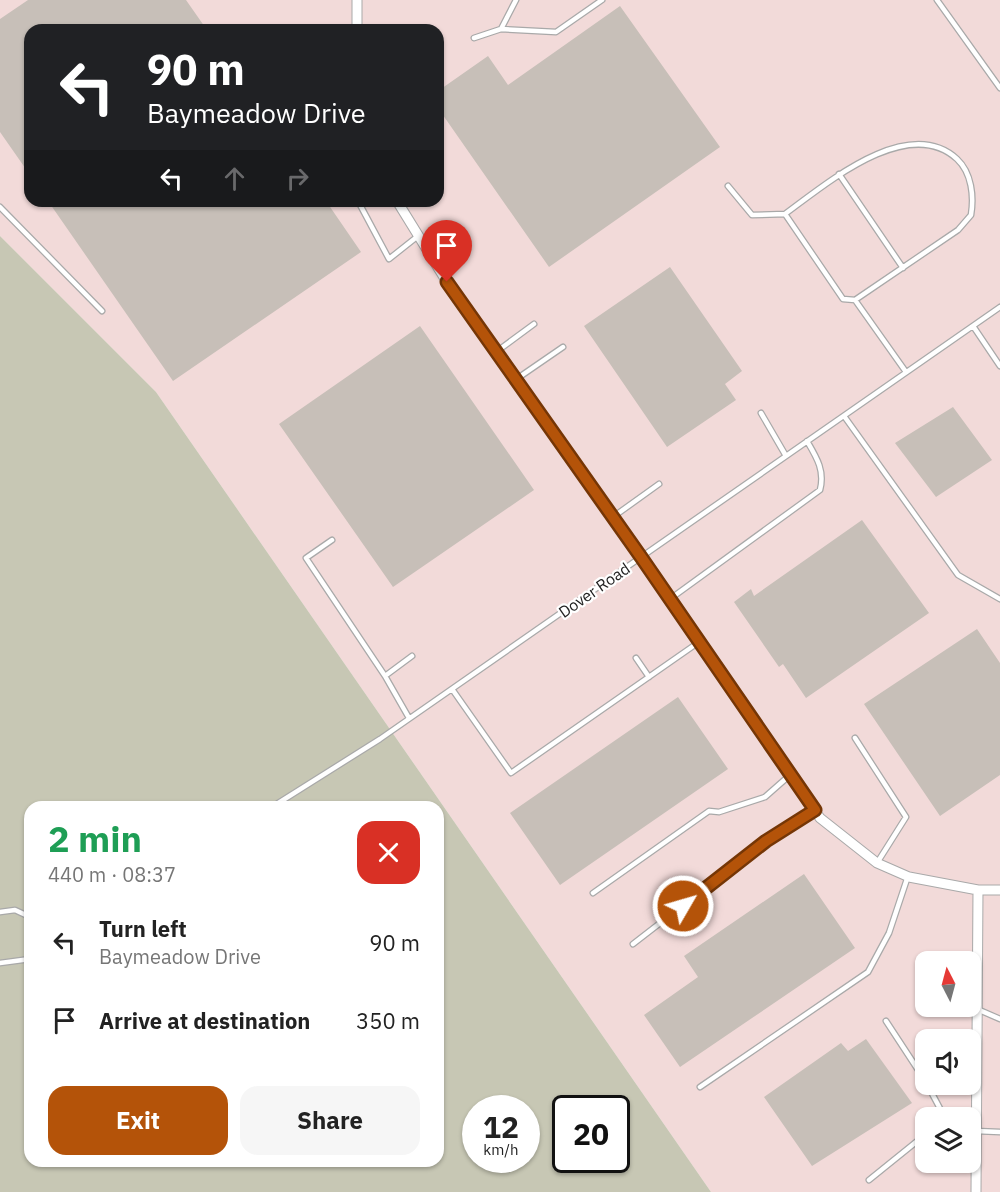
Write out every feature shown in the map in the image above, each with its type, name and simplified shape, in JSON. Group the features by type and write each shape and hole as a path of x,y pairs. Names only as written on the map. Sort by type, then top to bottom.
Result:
{"street":[{"path":"357,0 357,24"},
{"path":"401,207 515,380 641,557 820,818 877,863 908,876 978,890 1000,890"},
{"path":"977,951 978,890"},
{"path":"973,1107 977,1017"},
{"path":"976,1173 976,1192"}],"lane":[{"path":"501,29 516,0"},
{"path":"474,38 501,29 556,32 602,0"},
{"path":"937,0 1000,88"},
{"path":"728,186 752,215 785,214 838,174 894,147 924,144 946,149 960,163 972,186 971,215 958,230 855,300 843,299 785,214"},
{"path":"838,174 903,268"},
{"path":"0,207 102,311"},
{"path":"361,207 389,259 418,236"},
{"path":"855,300 906,372"},
{"name":"Dover Road","path":"281,801 452,689 1000,307"},
{"path":"496,352 534,324"},
{"path":"973,326 1000,366"},
{"path":"515,380 562,347"},
{"path":"761,413 786,456"},
{"path":"844,416 958,575 1000,599"},
{"path":"670,599 820,490 823,478 819,461 807,441"},
{"path":"612,517 659,484"},
{"path":"332,540 306,558 385,676 409,718"},
{"path":"452,689 511,773 699,642"},
{"path":"385,676 412,656"},
{"path":"636,658 649,677"},
{"path":"855,738 906,817 877,863"},
{"path":"594,893 709,811 718,812 765,797 790,775"},
{"path":"633,944 766,841 815,810"},
{"path":"700,1088 868,972 889,933 908,876"},
{"path":"0,912 15,910 24,914"},
{"path":"0,963 24,961"},
{"path":"981,1011 1000,1019"},
{"path":"886,1021 915,1066"},
{"path":"981,1131 1000,1132"},
{"path":"869,1180 915,1143"}],"shaded area":[{"path":"0,0 1000,0 1000,1192 711,1192 444,807 444,801 440,801 156,392 0,236"},
{"path":"0,236 156,392 440,801 24,801 24,1167 444,1167 444,807 711,1192 0,1192"}],"building":[{"path":"28,0 186,0 203,24 24,24 24,166 0,132 0,19"},
{"path":"620,6 720,147 549,267 444,117 444,87 488,56 508,85"},
{"path":"52,207 330,207 361,252 173,381"},
{"path":"670,267 742,371 725,384 736,400 667,447 584,326"},
{"path":"420,326 534,490 393,587 279,424"},
{"path":"953,407 992,460 936,497 895,443"},
{"path":"862,520 929,613 806,698 783,664 779,667 734,602 751,589 754,596"},
{"path":"977,629 1000,663 1000,775 940,816 864,704"},
{"path":"678,697 728,769 560,885 510,813"},
{"path":"804,874 855,948 680,1067 644,1015 698,977 684,956"},
{"path":"866,1039 912,1103 812,1166 764,1097 841,1043 848,1051"}],"route":[{"path":"447,282 641,557 815,810 766,841 683,906"}]}
